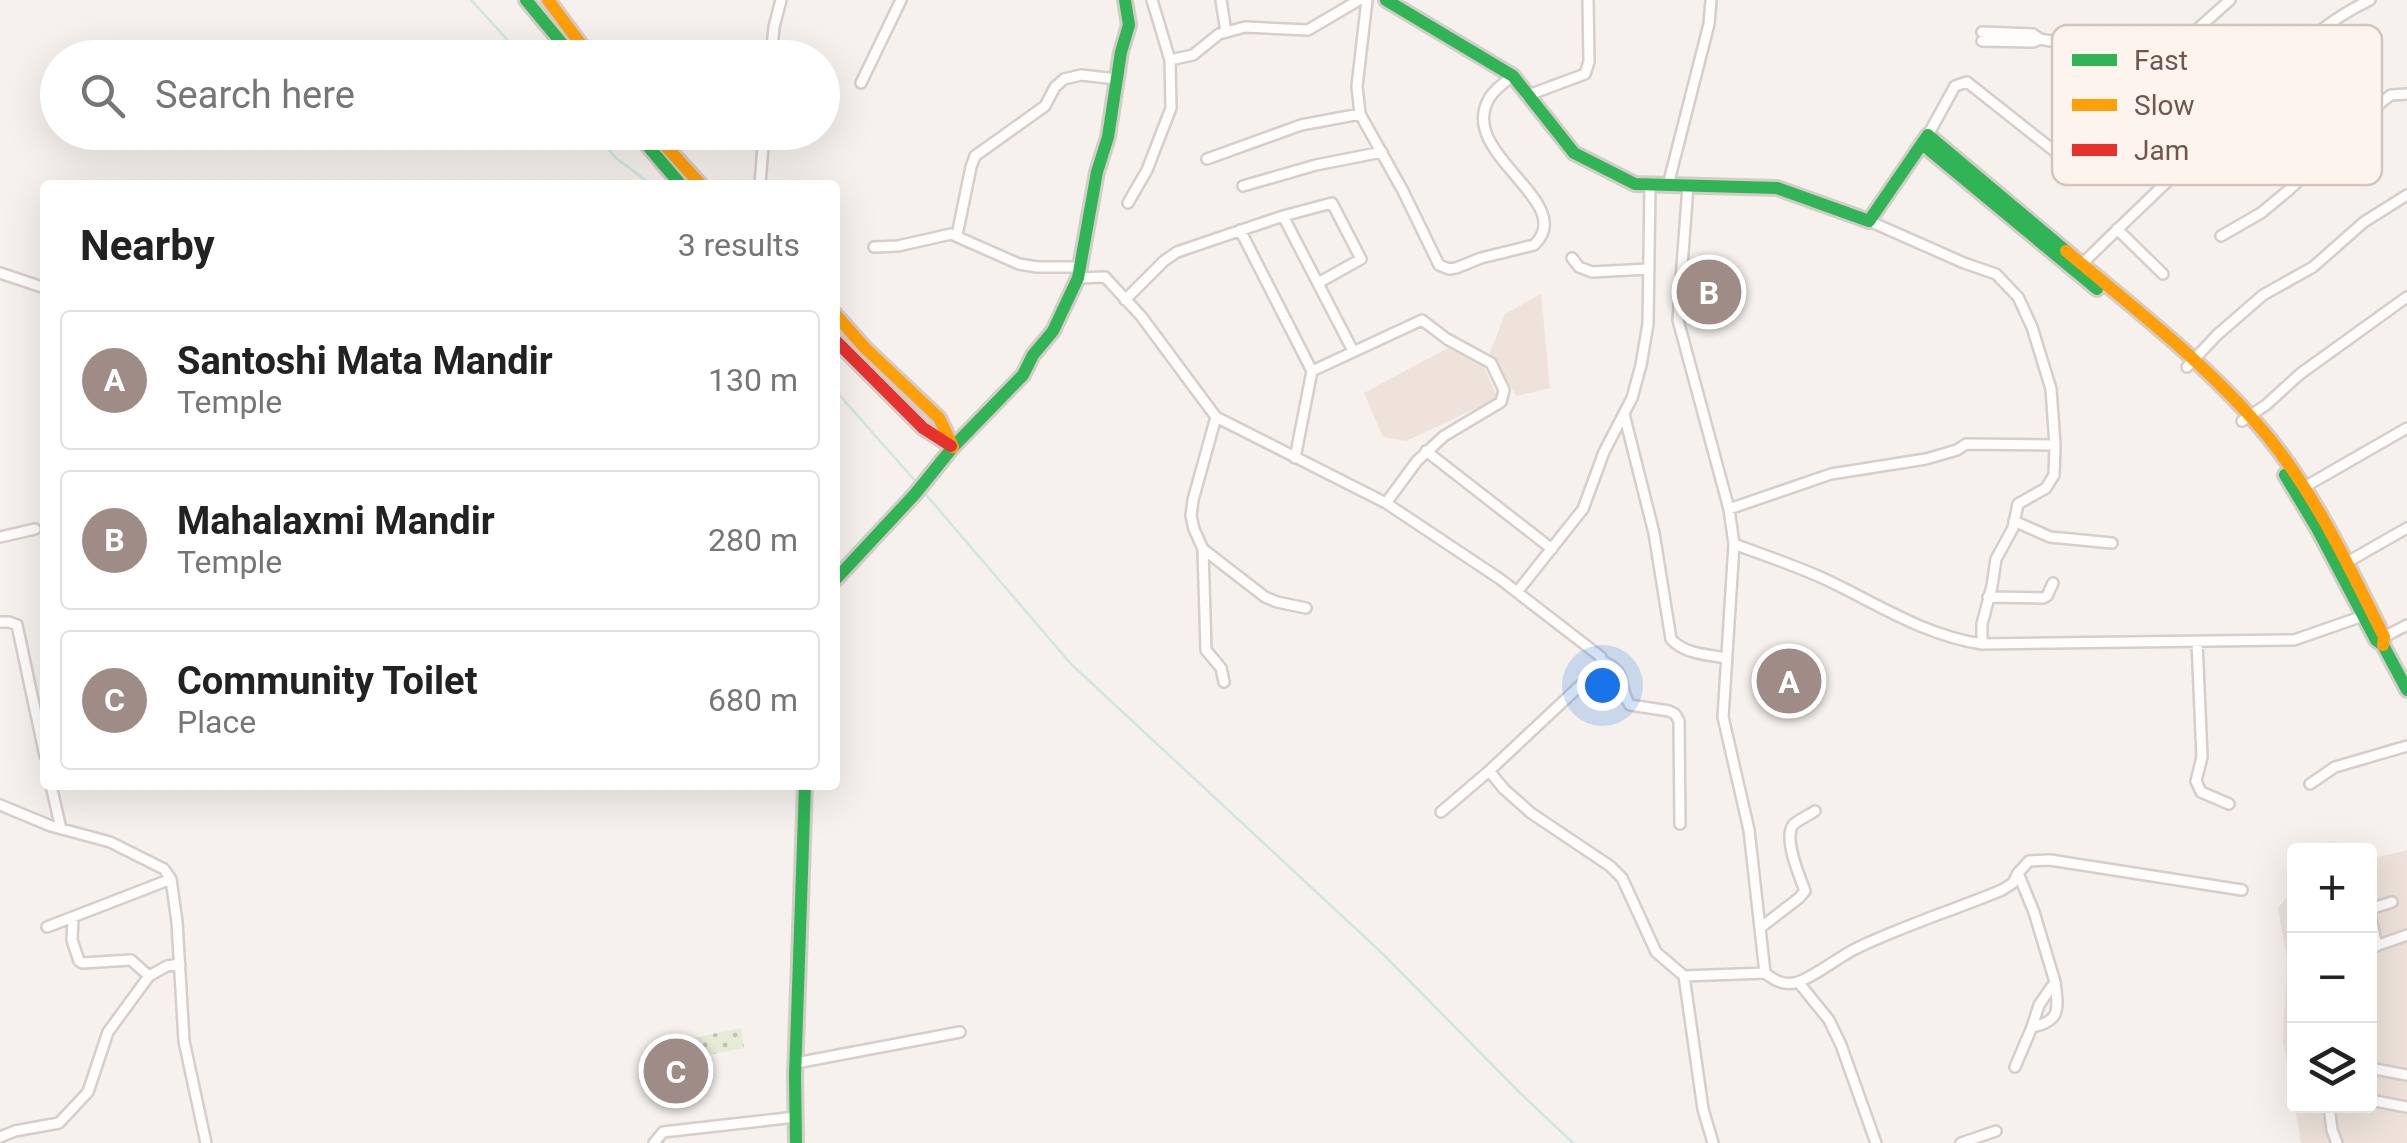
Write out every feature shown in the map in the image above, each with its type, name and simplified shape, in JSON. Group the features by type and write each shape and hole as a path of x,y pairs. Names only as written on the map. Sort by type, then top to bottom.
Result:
{"street":[{"path":"526,0 559,40"},
{"path":"548,0 578,40"},
{"path":"773,40 781,0"},
{"path":"861,83 901,0"},
{"path":"840,575 1022,375 1053,331 1079,272 1129,26 1125,0"},
{"path":"1128,203 1171,108 1170,60 1152,0"},
{"path":"1222,0 1226,32"},
{"path":"1170,60 1193,55 1219,34 1244,27 1308,30 1359,0"},
{"path":"1366,0 1357,86 1360,114 1444,268 1534,246 1544,230 1540,205 1495,151 1486,132 1488,100 1513,76"},
{"path":"1386,0 1513,76 1574,153 1635,184 1777,188 1996,274 2018,297 2032,326 2051,389 2054,475 2046,488 2018,504 2006,544 1996,559 1982,624 1982,644"},
{"path":"1526,96 1585,74 1589,62 1588,0"},
{"path":"1668,185 1711,0"},
{"path":"2202,25 2230,0"},
{"path":"2326,25 2370,0"},
{"path":"1982,36 2052,41"},
{"path":"957,235 975,156 1045,106 1064,79 1081,75 1117,78"},
{"path":"1869,221 1925,140 1955,86 1966,82 2052,149"},
{"path":"2382,101 2391,95 2407,94"},
{"path":"1206,159 1301,125 1360,114"},
{"path":"1925,140 2078,267 2246,418 2300,490 2407,690"},
{"path":"651,150 676,180"},
{"path":"669,150 696,180"},
{"path":"760,180 763,150"},
{"path":"1243,186 1316,165 1382,152"},
{"path":"1517,592 1583,510 1604,452 1632,398 1648,324 1650,184"},
{"path":"2078,267 2163,185"},
{"path":"2221,236 2262,213 2292,185"},
{"path":"1688,186 1678,320 1729,509 1734,544 1724,717 1749,830 1764,974"},
{"path":"2190,364 2264,295 2312,267 2364,222 2407,195"},
{"path":"1125,300 1176,252 1330,203 1334,204 1361,259 1318,283"},
{"path":"1283,216 1354,351"},
{"path":"2117,229 2164,274"},
{"path":"1240,230 1312,371 1295,458"},
{"path":"874,247 957,235 1019,264 1105,277 1140,316 1216,416 1386,502 1598,653 1602,661 1618,671 1630,705 1675,714 1679,721 1680,824"},
{"path":"1572,258 1579,267 1592,272 1649,269"},
{"path":"0,274 40,286"},
{"path":"2246,418 2407,297"},
{"path":"840,320 940,418 954,447"},
{"path":"1312,371 1422,320 1446,339 1490,363 1504,390 1501,402 1426,451 1386,502"},
{"path":"840,345 924,428 954,447"},
{"path":"1624,414 1654,533 1671,639 1688,650 1727,658"},
{"path":"1216,416 1192,516 1202,549 1206,650 1222,668 1224,682"},
{"path":"2300,490 2407,428"},
{"path":"1729,509 1831,474 1926,458 1966,444 2054,445"},
{"path":"1426,451 1552,549"},
{"path":"2014,521 2050,537 2112,542"},
{"path":"2342,565 2407,528"},
{"path":"0,537 35,529"},
{"path":"1734,544 1838,585 1923,628 1982,644 2294,640 2363,616"},
{"path":"1202,549 1265,597 1306,608"},
{"path":"2342,565 2376,640 2384,641 2407,625"},
{"path":"1988,597 2043,598 2053,583"},
{"path":"0,622 17,625 40,733"},
{"path":"2196,642 2202,757 2196,780 2201,792 2229,804"},
{"path":"1442,812 1600,668 1602,661"},
{"path":"2310,784 2334,766 2407,746"},
{"path":"1489,771 1531,813 1622,878 1656,952 1684,976 1703,1109 1713,1143"},
{"path":"52,790 61,829"},
{"path":"796,1143 805,790"},
{"path":"0,804 61,829 110,842 164,869 171,880 184,1040 206,1143"},
{"path":"1760,928 1805,891 1792,853 1791,831 1815,812"},
{"path":"1684,976 1764,974 1785,984 1799,983 1860,946 2002,890 2013,883 2030,861 2050,860 2242,890"},
{"path":"2018,874 2056,982 2057,1013 2048,1023 2032,1028"},
{"path":"48,926 171,880"},
{"path":"2377,908 2392,902"},
{"path":"73,918 72,940 82,963 131,960 149,976"},
{"path":"2377,946 2407,935"},
{"path":"0,1137 59,1123 88,1092 108,1032 149,976 180,964"},
{"path":"2015,1066 2038,1005 2056,982"},
{"path":"1799,983 1829,1020 1876,1143"},
{"path":"796,1063 960,1032"},
{"path":"2377,1069 2407,1075"},
{"path":"2377,1101 2407,1107"},
{"path":"2330,1113 2336,1143"},
{"path":"654,1143 663,1132 796,1117"},
{"path":"1961,1143 1996,1131"}],"shaded area":[{"path":"1541,294 1550,388 1517,396 1489,355 1505,314"},
{"path":"1448,348 1482,364 1498,398 1406,441 1383,437 1364,393"},
{"path":"2407,850 2407,1143 2301,1143 2296,1113 2377,1113 2377,857"},
{"path":"2287,897 2287,959 2278,908"},
{"path":"2287,959 2287,1063 2283,1040"}],"green space":[{"path":"741,1028 744,1048 693,1058 689,1039"}],"waterway":[{"path":"471,0 508,40"},
{"path":"609,150 645,180"},
{"path":"840,396 917,483"},
{"path":"922,490 1071,664 1383,954 1573,1143"}],"traffic: fast":[{"path":"526,0 559,40"},
{"path":"840,575 1023,375 1033,355 1053,331 1078,278 1129,25 1125,0"},
{"path":"1386,0 1513,76 1574,153 1635,184 1777,188 1869,221 1928,135 2066,251"},
{"path":"1922,144 2097,289"},
{"path":"651,150 677,180"},
{"path":"2285,475 2407,690"},
{"path":"796,1143 805,790"}],"traffic: slow":[{"path":"548,0 578,40"},
{"path":"669,150 696,180"},
{"path":"2066,251 2198,363 2269,438 2332,534 2384,637 2383,645"},
{"path":"840,320 939,418 953,447"}],"traffic: jam":[{"path":"840,345 923,428 951,446"}],"place":[{"name":"Mahalaxmi Mandir","path":"1709,292"},
{"name":"Santoshi Mata Mandir","path":"1789,681"},
{"name":"Community Toilet","path":"676,1071"}]}
